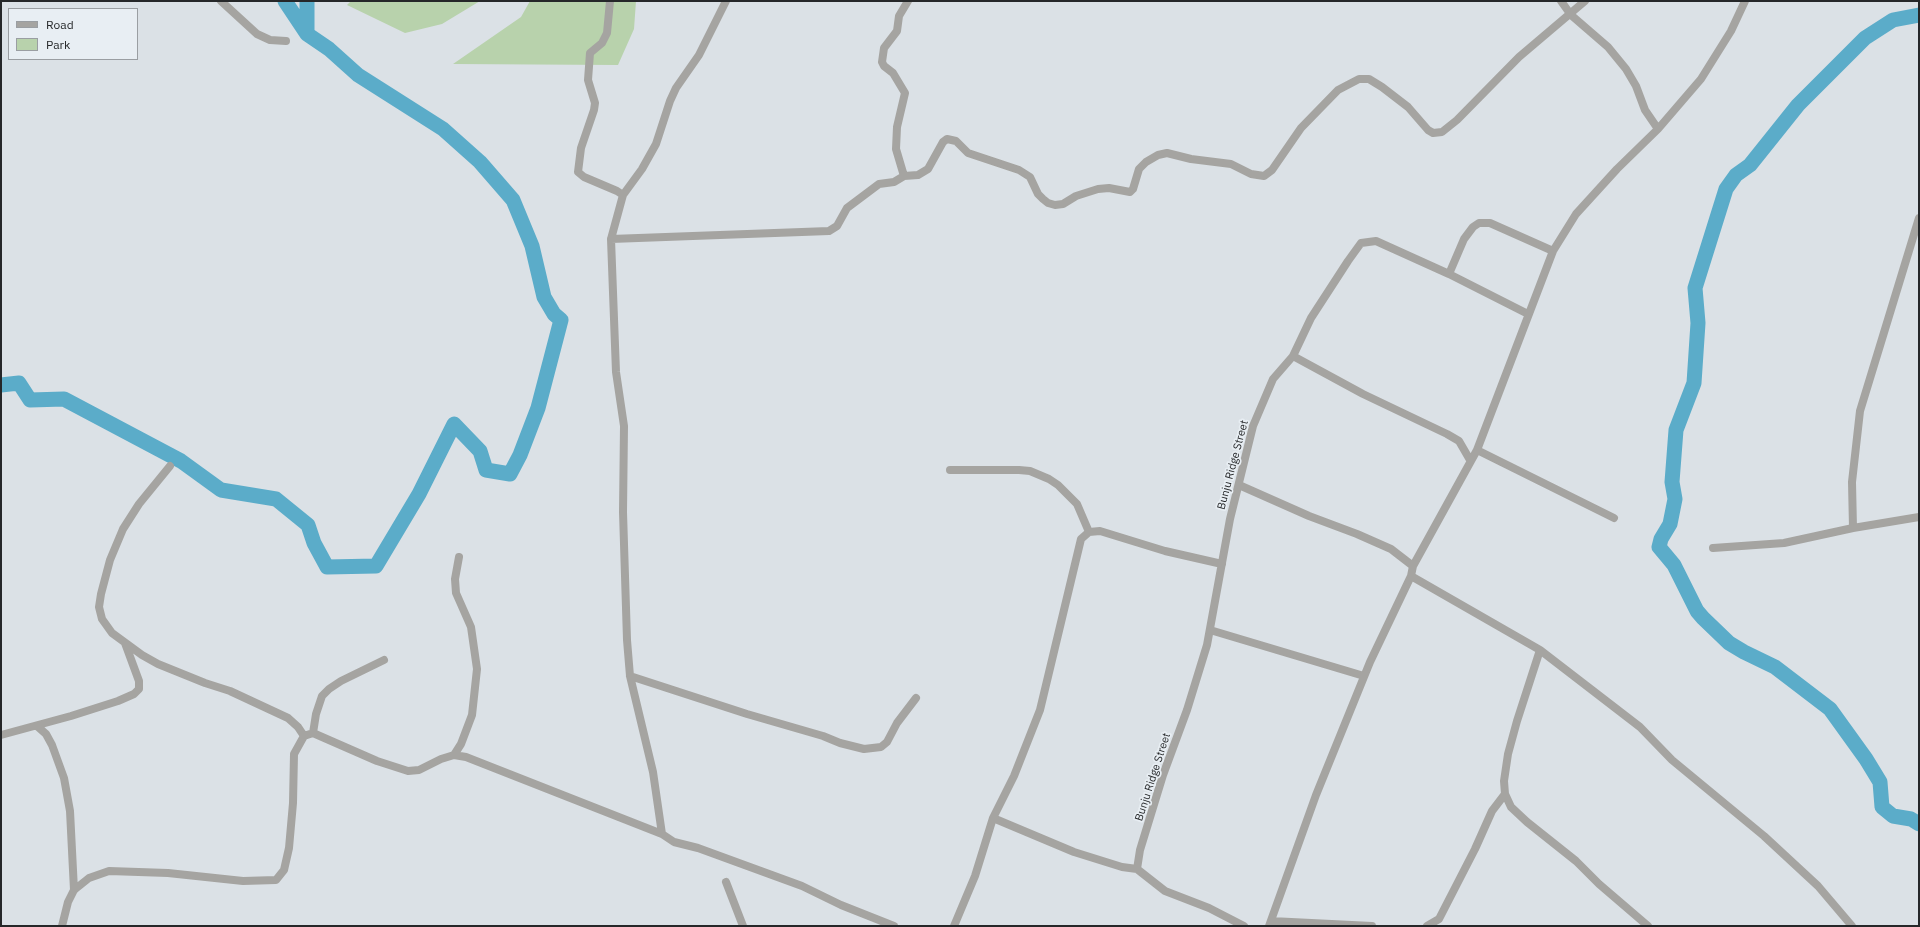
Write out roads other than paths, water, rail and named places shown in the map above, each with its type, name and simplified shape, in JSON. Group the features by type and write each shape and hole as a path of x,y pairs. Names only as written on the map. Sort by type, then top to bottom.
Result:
{"street":[{"path":"221,1 257,34 270,40 286,41"},
{"path":"610,1 607,33 602,43 590,53 588,80 595,103 581,148 578,172 584,177 617,191 622,195"},
{"path":"662,834 653,772 630,676 627,640 623,527 624,426 616,372 611,239 622,195 642,169 656,144 670,101 676,88 699,55 726,1"},
{"path":"904,176 896,149 897,127 905,93 893,73 884,66 882,62 884,48 897,31 899,16 908,1"},
{"path":"1561,1 1571,15 1608,47 1626,69 1636,86 1645,110 1658,129"},
{"path":"611,239 829,231 837,226 847,208 878,184 894,182 904,176 918,174 928,169 943,142 947,139 956,141 968,153 1019,170 1030,177 1038,194 1043,199 1048,203 1055,205 1063,204 1076,196 1098,189 1109,188 1130,192 1133,189 1139,169 1146,162 1158,155 1167,153 1191,159 1231,164 1251,174 1264,176 1272,170 1301,128 1338,90 1359,79 1369,79 1382,87 1408,107 1428,130 1433,133 1442,132 1457,120 1519,57 1571,15 1585,1"},
{"path":"1372,926 1270,924 1316,796 1364,676 1411,576 1413,566 1470,460 1477,450 1553,250 1576,214 1617,169 1658,129 1700,79 1731,31 1746,1"},
{"path":"1853,528 1852,482 1860,411 1919,218"},
{"path":"1449,274 1464,239 1479,223 1490,223 1553,250"},
{"name":"Bunju Ridge Street","path":"1137,869 1140,850 1163,775 1198,677 1210,630 1233,505 1253,426 1274,379 1293,356 1311,318 1361,243 1376,241 1449,274 1528,314"},
{"path":"1293,356 1363,394 1459,441 1470,460"},
{"path":"1477,450 1614,518"},
{"path":"170,466 139,504 123,529 110,560 105,578 99,607 102,619 112,633 158,664 205,683 230,691 288,718 298,727 304,736"},
{"path":"950,470 1019,470 1030,471 1049,479 1058,485 1077,504 1089,532"},
{"path":"1239,485 1309,516 1357,534 1391,549 1413,566"},
{"path":"1713,548 1784,543 1853,528 1919,517"},
{"path":"954,926 975,876 993,818 1014,776 1040,710 1081,539 1089,532 1100,531 1165,551 1222,564"},
{"path":"454,755 461,744 472,715 477,669 470,627 456,593 455,579 459,557"},
{"path":"1411,576 1540,650 1640,727 1672,760 1775,846 1818,886 1844,922 1852,926"},
{"path":"1210,630 1364,676"},
{"path":"1,735 37,726 118,701 134,694 139,689 139,681 124,642"},
{"path":"1540,650 1508,754 1504,781 1505,794 1511,807 1526,822 1576,861 1599,884 1648,926"},
{"path":"313,733 316,714 322,696 328,689 384,660"},
{"path":"630,676 747,714 864,749 881,747 887,742 897,723 916,698"},
{"path":"37,726 46,734 52,745 64,778 70,811 74,890"},
{"path":"62,926 68,902 74,890 88,878 109,872 168,873 243,881 276,880 284,870 289,848 293,803 294,754 304,736 313,733 377,761 408,771 419,770 441,758 454,755 466,757 662,834 674,842 733,860 802,886 841,905 894,926"},
{"path":"1427,926 1439,919 1475,849 1492,811 1505,794"},
{"path":"993,818 1074,852 1122,867 1137,869 1165,891 1208,908 1244,926"},
{"path":"726,882 743,926"}],"waterway":[{"path":"1,385 19,383 30,400 64,399 181,461 221,490 276,499 308,525 314,543 327,567 376,566 419,494 454,424 480,451 486,470 510,474 520,455 538,408 561,320 554,314 544,297 532,246 513,200 480,162 443,129 358,75 329,49 307,34 285,1"},
{"path":"307,1 307,34"},
{"path":"1919,15 1893,20 1865,38 1798,105 1750,165 1736,175 1726,189 1695,288 1698,323 1694,383 1676,430 1672,482 1675,499 1670,524 1661,539 1659,547 1674,565 1697,611 1703,618 1729,643 1775,667 1830,709 1866,759 1880,782 1882,807 1893,816 1911,819 1919,824"}]}
